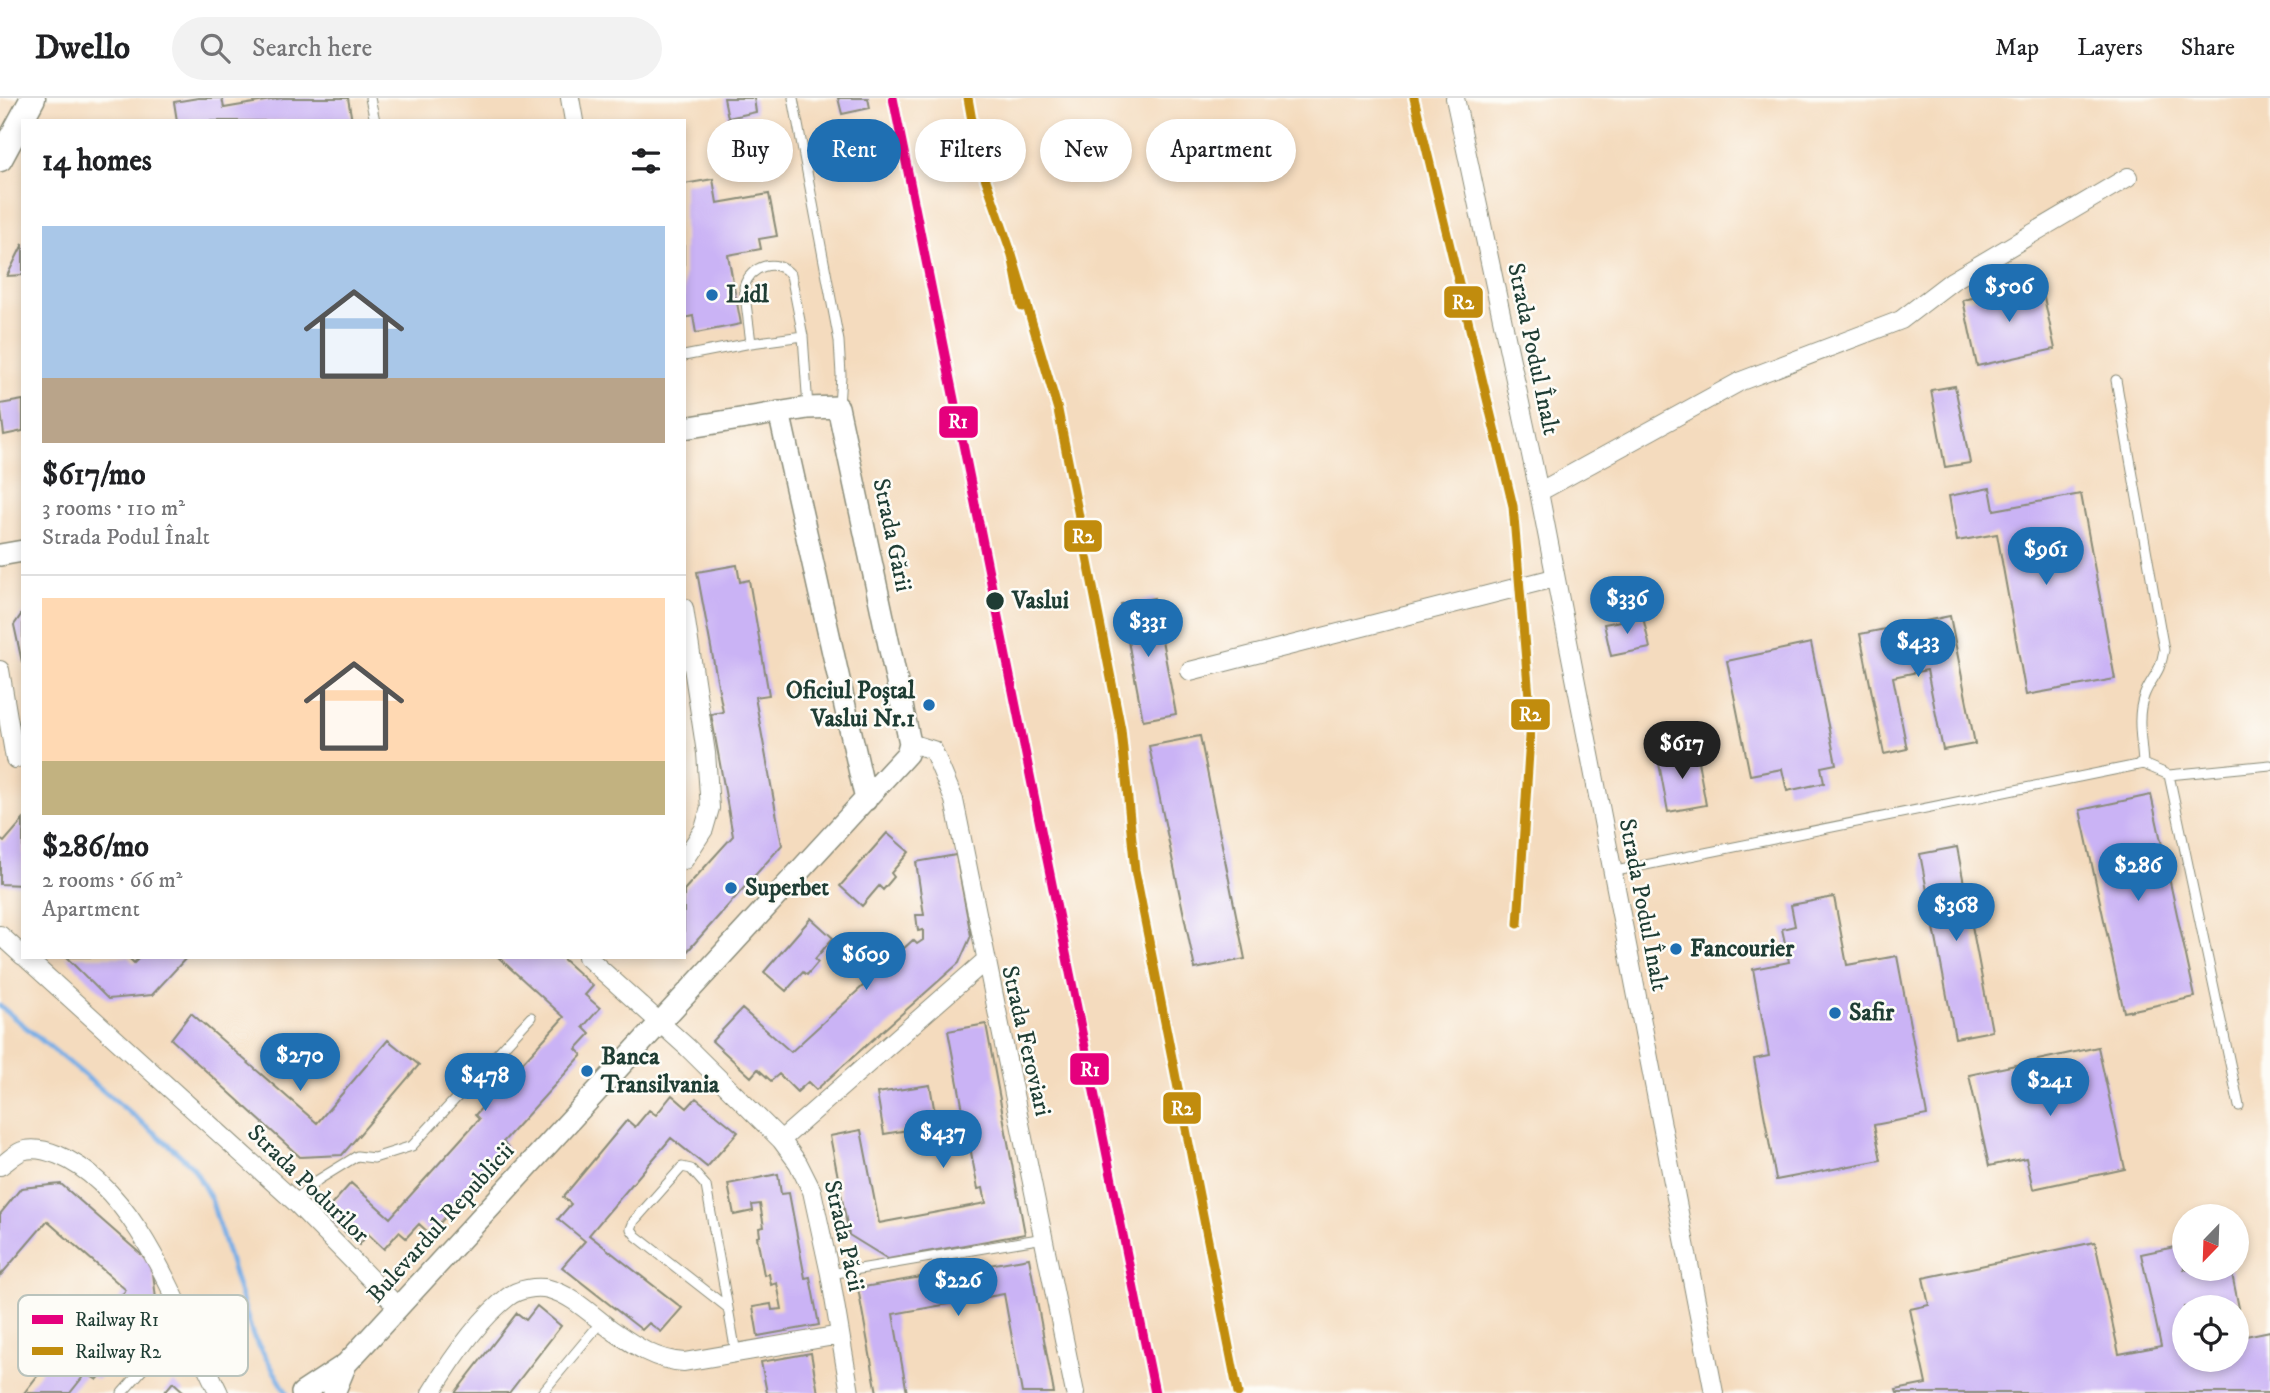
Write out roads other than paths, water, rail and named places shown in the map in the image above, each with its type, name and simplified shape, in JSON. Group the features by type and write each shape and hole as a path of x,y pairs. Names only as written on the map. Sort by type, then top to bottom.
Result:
{"main road":[{"path":"22,119 33,98"},
{"path":"0,159 21,120"}],"street":[{"path":"570,98 574,119"},
{"name":"Strada Podul Înalt","path":"1455,98 1539,492 1714,1393"},
{"path":"1539,492 1741,381 1900,320 1952,281 2129,177"},
{"path":"686,428 808,408 838,407"},
{"name":"Strada Gării","path":"838,407 910,743"},
{"path":"779,412 866,800"},
{"path":"0,555 21,551"},
{"path":"1191,671 1554,578"},
{"path":"686,636 690,691 706,753 709,808 704,829 686,857"},
{"path":"0,670 13,759"},
{"path":"910,743 933,750 948,783 986,960"},
{"name":"Bulevardul Republicii","path":"302,1393 346,1364 399,1308 659,1022 903,762 910,743"},
{"name":"Strada Podurilor","path":"0,935 21,953"},
{"name":"Strada Podurilor","path":"27,959 294,1201 399,1308"},
{"name":"Strada Păcii","path":"589,959 781,1140 798,1163 812,1191 830,1273 850,1393"},
{"name":"Strada Feroviari","path":"781,1140 986,960 1075,1393"},
{"path":"0,1166 23,1150 47,1150 74,1161 97,1180 131,1219 174,1295"},
{"path":"431,1393 465,1345 510,1295 529,1289 550,1289 645,1352 667,1360 684,1362 840,1335"},
{"name":"Bulevardul Republicii","path":"334,1393 346,1364"},
{"path":"212,1376 219,1393"}],"lane":[{"path":"370,98 375,119"},
{"name":"Strada Gării","path":"793,98 839,341 841,375 838,407"},
{"path":"751,343 744,287 752,271 772,264 785,267 791,275 803,336 808,408"},
{"path":"686,356 803,336"},
{"path":"2116,380 2164,650 2160,671 2144,695 2140,717 2143,764"},
{"path":"1611,872 2143,764 2169,775 2270,765"},
{"path":"2169,775 2239,1106"},
{"path":"294,1201 318,1180 357,1156 374,1158 412,1146 531,1017"},
{"path":"727,1308 636,1237 631,1229 634,1221 682,1167 691,1169 706,1186 736,1353"},
{"path":"830,1273 1044,1238"},
{"path":"542,1393 601,1322"},
{"path":"122,1393 137,1376"}],"waterway":[{"path":"0,1006 193,1167 211,1199 240,1295"},
{"path":"248,1320 253,1336 287,1393"}],"rail line":[{"name":"R1","path":"893,98 1155,1393"},
{"name":"R2","path":"968,98 979,160 1012,255 1022,307"},
{"name":"R2","path":"1414,98 1513,506 1531,721 1518,924"},
{"name":"R2","path":"1012,255 1058,410 1121,729 1135,870 1238,1393"}],"place":[{"name":"Lidl","path":"712,295"},
{"name":"Vaslui","path":"995,601"},
{"name":"Oficiul Poștal Vaslui Nr.1","path":"929,705"},
{"name":"Superbet","path":"731,888"},
{"name":"Fancourier","path":"1676,949"},
{"name":"Safir","path":"1835,1013"},
{"name":"Banca Transilvania","path":"587,1071"}]}
